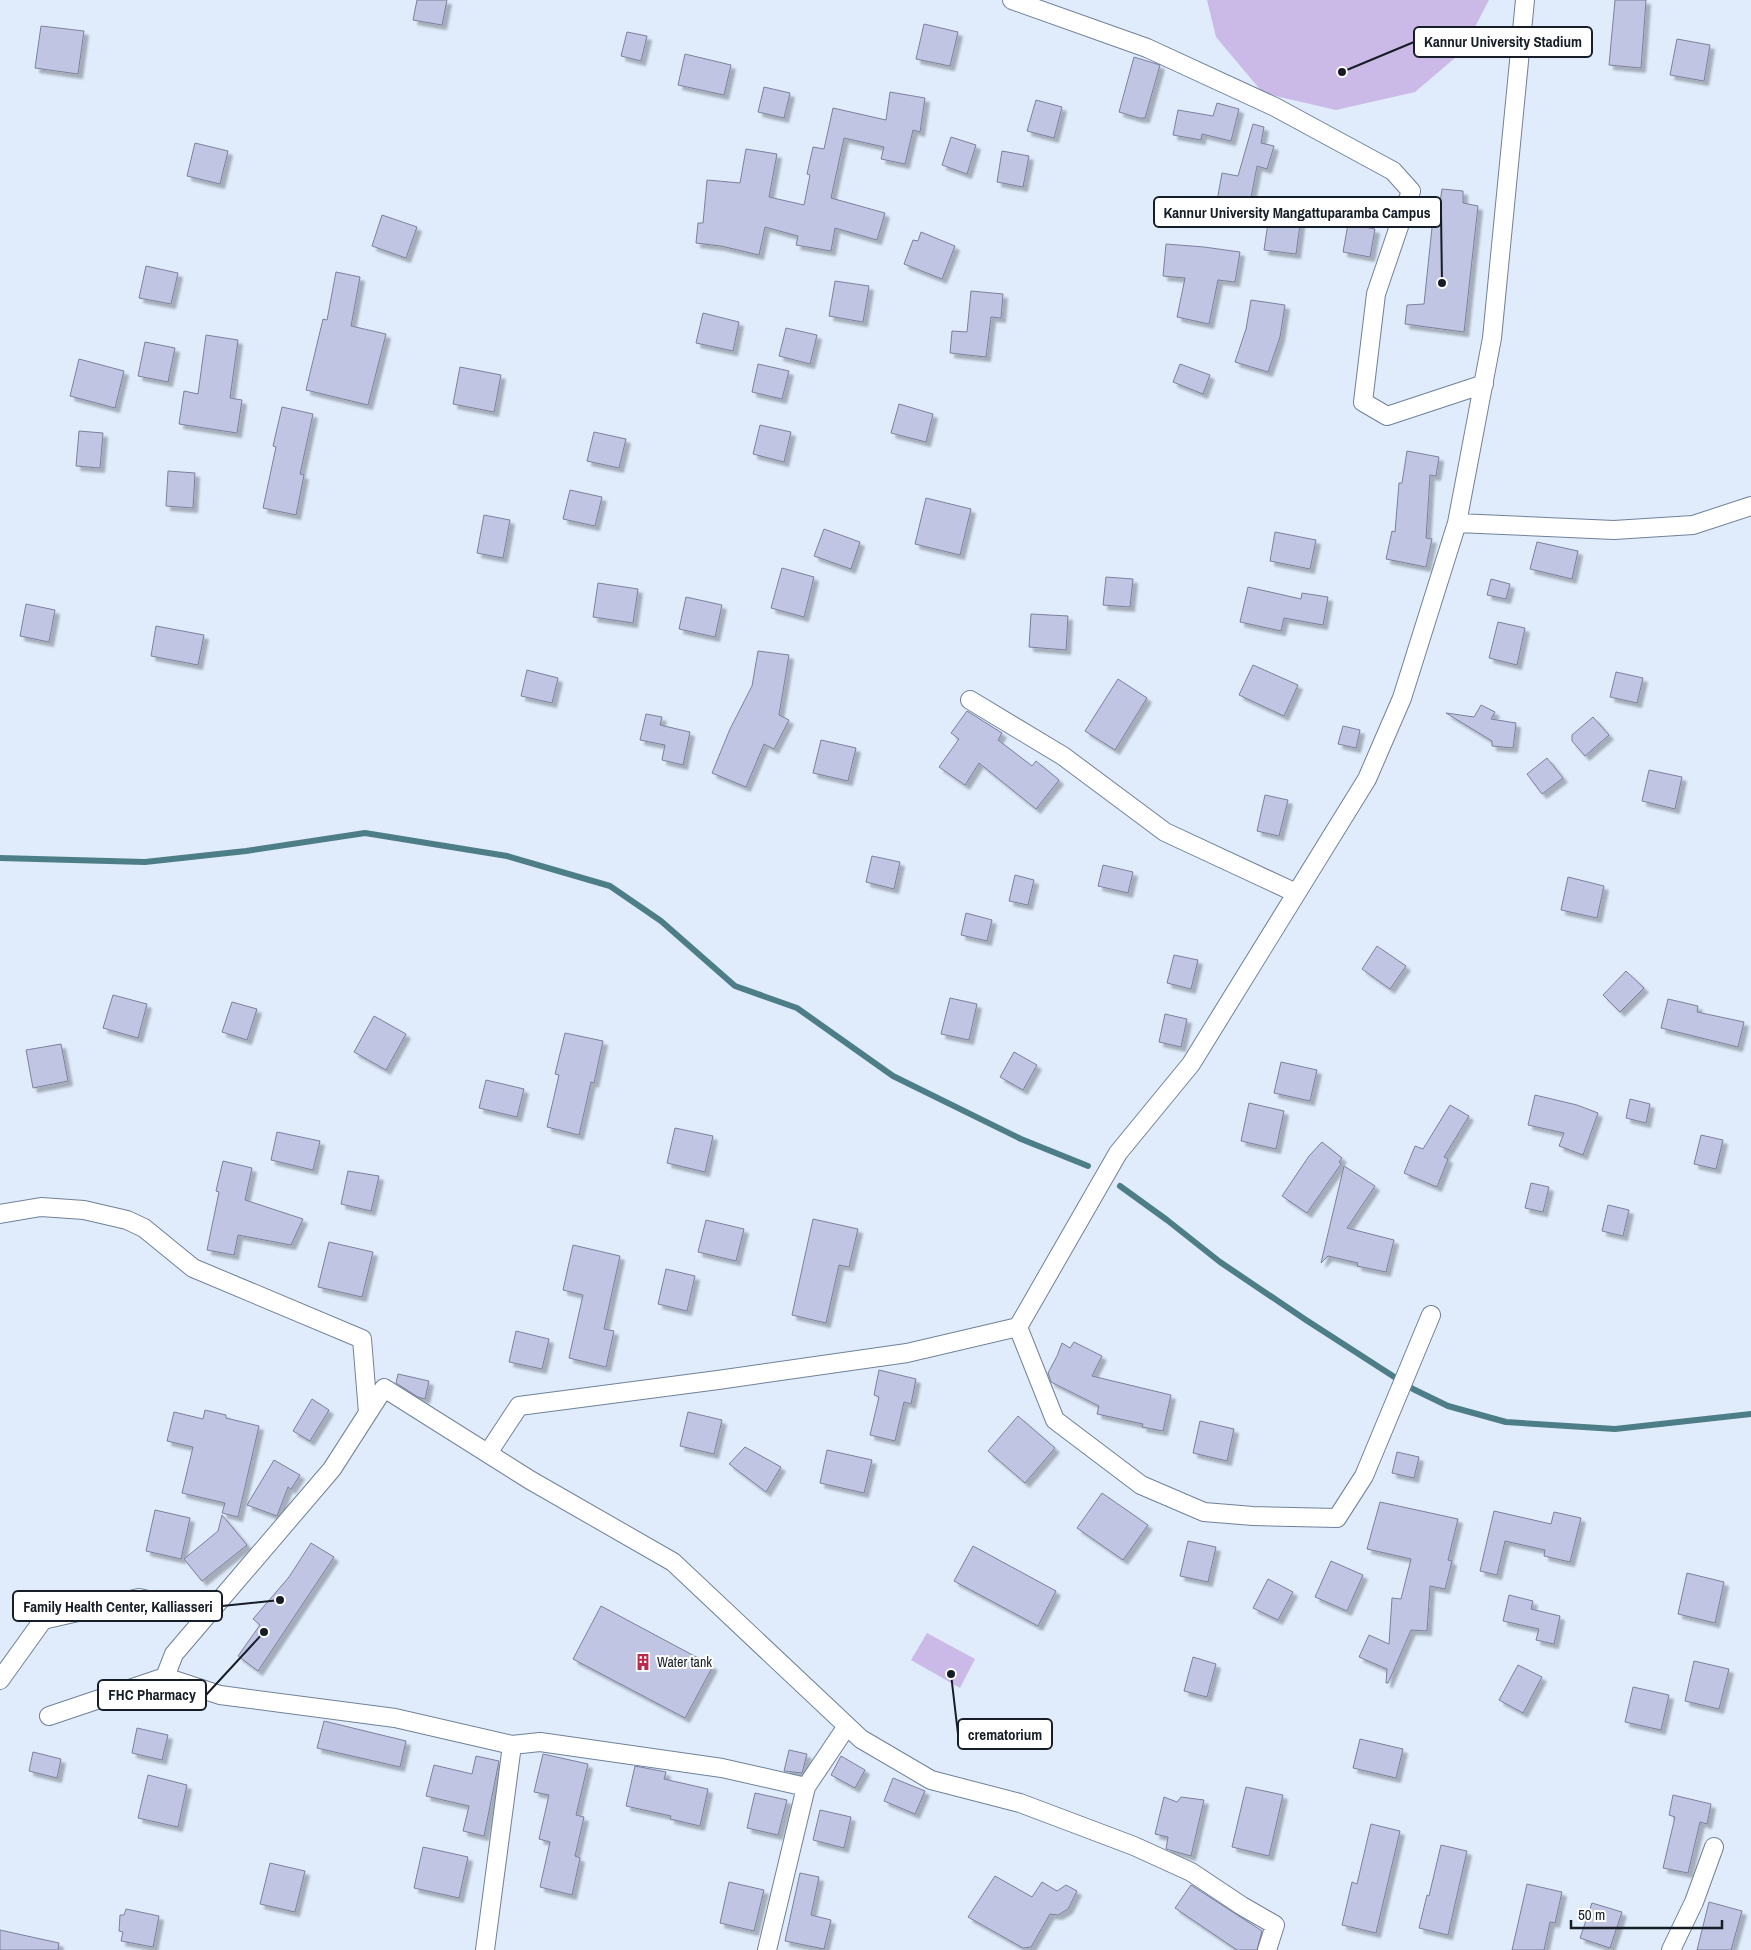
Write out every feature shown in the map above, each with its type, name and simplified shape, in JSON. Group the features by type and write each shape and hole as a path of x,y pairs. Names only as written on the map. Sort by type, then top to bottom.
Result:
{"street":[{"path":"1012,0 1147,48 1275,107 1393,172 1411,191 1376,294 1363,402 1387,416 1484,384"},
{"path":"488,1453 519,1406 907,1353 1018,1327 1118,1153 1191,1064 1367,780 1405,690 1457,523 1492,338 1525,0"},
{"path":"1457,523 1614,530 1654,528 1693,525 1751,506"},
{"path":"970,700 1063,756 1165,832 1296,893"},
{"path":"0,1214 41,1207 84,1210 127,1220 144,1228 193,1268 362,1339 368,1413"},
{"path":"1018,1327 1055,1420 1141,1485 1204,1512 1253,1516 1337,1518 1364,1476 1431,1315"},
{"path":"165,1678 174,1654 332,1469 384,1388 488,1453 673,1562 861,1739 931,1780 1020,1803 1134,1846 1191,1872 1242,1906 1275,1925 1267,1950"},
{"path":"0,1680 43,1620 139,1598 209,1613"},
{"path":"49,1716 165,1678 220,1695 395,1718 512,1745 540,1742 722,1768 806,1787"},
{"path":"767,1950 806,1787 847,1726"},
{"path":"486,1950 512,1745"},
{"path":"1671,1950 1694,1902 1714,1847"}],"shaded area":[{"path":"1207,0 1489,0 1462,52 1415,92 1336,110 1263,93 1216,37"},
{"path":"927,1633 975,1659 960,1688 911,1660"}],"building":[{"path":"417,0 447,0 442,25 413,20"},
{"path":"1615,0 1646,0 1641,68 1609,65"},
{"path":"924,24 958,32 950,66 916,59"},
{"path":"41,26 84,31 78,74 35,68"},
{"path":"627,32 647,36 641,61 621,56"},
{"path":"1677,39 1710,45 1704,81 1670,75"},
{"path":"685,54 731,65 724,95 678,85"},
{"path":"1134,57 1160,65 1145,118 1119,112"},
{"path":"764,87 790,93 784,118 758,112"},
{"path":"890,92 925,98 920,132 913,130 905,164 881,159 884,147 844,138 831,198 885,213 877,240 835,228 831,251 796,245 798,236 765,227 759,255 721,246 696,243 698,223 703,223 707,180 740,183 746,149 777,154 769,197 804,205 810,175 807,174 813,147 824,149 833,108 886,120"},
{"path":"1036,100 1062,107 1054,138 1027,131"},
{"path":"1217,103 1239,109 1231,141 1202,134 1201,140 1173,135 1178,110 1213,116"},
{"path":"1253,124 1264,127 1261,143 1274,146 1267,169 1257,166 1250,203 1302,210 1296,254 1264,250 1268,223 1215,212 1222,173 1238,176"},
{"path":"951,137 976,145 967,174 942,165"},
{"path":"195,143 228,151 220,184 187,176"},
{"path":"1002,151 1029,156 1023,187 997,182"},
{"path":"1442,189 1463,191 1463,203 1478,206 1464,332 1405,324 1407,305 1424,304 1433,218 1438,216"},
{"path":"382,215 417,227 406,258 372,246"},
{"path":"1348,224 1375,229 1370,257 1343,252"},
{"path":"921,232 955,246 942,279 904,264 913,240 918,241"},
{"path":"1166,244 1240,252 1235,282 1218,280 1209,324 1177,317 1185,278 1163,276"},
{"path":"146,266 178,273 171,304 139,298"},
{"path":"336,272 360,277 351,326 386,334 368,405 306,390 323,319 327,320"},
{"path":"835,281 869,286 863,322 829,316"},
{"path":"971,291 1003,294 1001,318 991,317 986,357 950,353 952,331 967,332"},
{"path":"1251,300 1285,305 1280,337 1268,372 1235,362 1246,329"},
{"path":"703,313 739,322 733,351 696,343"},
{"path":"786,328 817,335 810,364 779,356"},
{"path":"206,335 238,340 230,398 242,400 237,433 179,424 184,391 198,394"},
{"path":"145,342 175,348 168,382 138,376"},
{"path":"79,359 124,371 115,408 70,396"},
{"path":"758,364 789,371 782,399 752,392"},
{"path":"1180,364 1210,375 1203,394 1173,382"},
{"path":"460,367 501,375 494,412 453,404"},
{"path":"899,404 933,414 926,442 891,433"},
{"path":"282,407 313,414 300,474 304,475 296,515 263,508 276,447 273,446"},
{"path":"760,425 791,432 784,462 753,454"},
{"path":"79,431 103,433 100,468 76,466"},
{"path":"594,432 626,439 619,468 587,461"},
{"path":"1407,451 1439,457 1436,476 1430,475 1426,538 1432,539 1426,567 1386,559 1392,531 1395,532 1399,483 1402,483"},
{"path":"168,471 195,473 193,508 166,506"},
{"path":"570,490 602,497 595,526 563,519"},
{"path":"926,498 971,509 960,555 915,544"},
{"path":"484,515 510,520 503,558 477,553"},
{"path":"824,529 860,542 851,569 814,556"},
{"path":"1275,532 1316,540 1310,569 1270,561"},
{"path":"1537,542 1578,551 1572,579 1530,569"},
{"path":"782,568 814,577 804,617 771,608"},
{"path":"1106,577 1133,579 1130,607 1103,605"},
{"path":"1491,579 1510,584 1506,599 1487,595"},
{"path":"598,583 638,589 633,623 593,617"},
{"path":"1248,587 1301,599 1302,593 1328,597 1323,625 1284,618 1281,631 1240,622"},
{"path":"686,597 722,605 715,637 679,629"},
{"path":"26,604 55,610 49,642 20,636"},
{"path":"1031,614 1068,616 1066,650 1029,647"},
{"path":"1498,622 1525,628 1517,665 1489,658"},
{"path":"156,626 204,635 198,665 151,656"},
{"path":"758,651 789,655 779,715 789,720 774,749 764,744 746,787 712,773 730,729 752,686"},
{"path":"1253,665 1298,685 1284,716 1239,695"},
{"path":"527,670 558,678 552,703 521,696"},
{"path":"1616,672 1643,678 1637,703 1610,697"},
{"path":"1118,679 1147,698 1115,750 1085,731"},
{"path":"1481,705 1495,712 1491,719 1516,723 1513,748 1492,746 1492,741 1446,713 1474,717"},
{"path":"967,711 1002,733 998,740 1032,766 1036,761 1059,780 1036,809 979,763 965,785 939,767 959,739 951,733"},
{"path":"646,714 662,717 660,725 690,732 683,765 662,760 665,745 640,740"},
{"path":"1593,717 1609,735 1585,756 1572,741 1572,735"},
{"path":"1343,726 1360,730 1356,748 1338,744"},
{"path":"821,740 856,748 848,781 813,773"},
{"path":"1547,758 1563,778 1542,794 1527,774"},
{"path":"1649,770 1682,777 1675,809 1642,801"},
{"path":"1265,795 1288,800 1279,836 1257,831"},
{"path":"872,856 900,862 894,889 866,882"},
{"path":"1103,865 1133,872 1128,893 1098,886"},
{"path":"1015,875 1034,880 1028,905 1009,901"},
{"path":"1568,877 1604,886 1597,918 1561,910"},
{"path":"966,913 992,920 987,941 961,935"},
{"path":"1377,946 1406,966 1390,989 1362,969"},
{"path":"1174,955 1198,960 1191,989 1167,983"},
{"path":"1626,971 1644,988 1620,1012 1603,995"},
{"path":"113,995 147,1004 138,1038 103,1028"},
{"path":"950,998 977,1004 969,1040 941,1034"},
{"path":"1668,999 1698,1006 1697,1012 1744,1022 1738,1047 1661,1028"},
{"path":"232,1002 257,1009 247,1040 222,1032"},
{"path":"1165,1014 1187,1019 1181,1047 1159,1042"},
{"path":"374,1016 406,1034 386,1070 354,1052"},
{"path":"565,1033 603,1041 594,1083 591,1082 579,1135 547,1127 559,1075 555,1074"},
{"path":"61,1044 68,1081 33,1088 26,1050"},
{"path":"1014,1052 1037,1065 1023,1090 1000,1077"},
{"path":"1281,1062 1317,1070 1310,1101 1274,1093"},
{"path":"486,1080 524,1089 517,1117 479,1108"},
{"path":"1535,1095 1577,1105 1598,1113 1583,1155 1559,1146 1564,1133 1528,1125"},
{"path":"1630,1099 1650,1104 1646,1123 1626,1118"},
{"path":"1249,1103 1284,1111 1276,1149 1241,1141"},
{"path":"1450,1105 1469,1116 1444,1157 1448,1159 1437,1187 1404,1173 1415,1146 1423,1149"},
{"path":"675,1128 713,1136 705,1172 667,1163"},
{"path":"277,1132 320,1141 313,1170 271,1160"},
{"path":"1701,1135 1723,1140 1716,1169 1694,1164"},
{"path":"1322,1142 1342,1158 1339,1162 1341,1164 1307,1213 1282,1196 1309,1156"},
{"path":"223,1161 252,1168 245,1200 303,1219 291,1245 238,1235 234,1255 207,1250 219,1192 216,1191"},
{"path":"1344,1166 1375,1186 1347,1228 1394,1240 1386,1272 1357,1266 1358,1263 1328,1256 1321,1263"},
{"path":"348,1171 379,1176 371,1211 341,1204"},
{"path":"1531,1183 1549,1187 1543,1212 1525,1208"},
{"path":"1608,1205 1629,1210 1623,1236 1602,1231"},
{"path":"813,1219 858,1229 849,1267 839,1265 826,1323 792,1315"},
{"path":"706,1220 744,1229 736,1261 698,1252"},
{"path":"329,1242 373,1252 362,1297 318,1287"},
{"path":"573,1245 620,1256 604,1329 614,1331 606,1367 569,1358 583,1295 563,1290"},
{"path":"666,1269 695,1276 687,1311 658,1304"},
{"path":"516,1331 549,1339 542,1369 509,1362"},
{"path":"1074,1342 1102,1356 1092,1376 1171,1395 1163,1431 1142,1427 1143,1424 1097,1414 1099,1406 1051,1382 1048,1373 1062,1343 1070,1348"},
{"path":"879,1370 916,1379 911,1404 904,1402 895,1441 870,1435 879,1397 874,1395"},
{"path":"398,1374 429,1381 425,1399 418,1397 396,1383"},
{"path":"312,1399 329,1410 310,1441 293,1431"},
{"path":"205,1410 226,1415 226,1418 259,1426 238,1517 222,1513 225,1503 182,1493 193,1447 167,1441 174,1412 203,1419"},
{"path":"688,1412 722,1420 714,1454 680,1446"},
{"path":"1018,1416 1055,1448 1025,1483 988,1451"},
{"path":"1200,1421 1234,1429 1227,1461 1193,1453"},
{"path":"745,1447 781,1467 766,1492 729,1464"},
{"path":"827,1450 872,1460 864,1493 820,1483"},
{"path":"1397,1452 1419,1457 1414,1478 1392,1473"},
{"path":"274,1460 300,1475 291,1489 288,1487 277,1516 247,1505"},
{"path":"1102,1493 1148,1525 1123,1560 1077,1528"},
{"path":"1380,1502 1458,1519 1448,1560 1452,1561 1445,1589 1430,1586 1427,1631 1411,1630 1388,1683 1386,1683 1387,1669 1359,1657 1369,1635 1389,1644 1392,1598 1401,1599 1411,1559 1367,1549"},
{"path":"155,1510 190,1518 181,1559 146,1551"},
{"path":"1494,1511 1551,1524 1554,1512 1581,1518 1570,1562 1544,1556 1545,1550 1505,1541 1497,1575 1480,1571"},
{"path":"222,1515 247,1545 202,1581 184,1559 218,1531"},
{"path":"1188,1541 1216,1547 1208,1582 1180,1576"},
{"path":"311,1543 334,1557 258,1671 238,1656 260,1625 253,1619 289,1577"},
{"path":"973,1546 1056,1591 1038,1626 954,1581"},
{"path":"1331,1561 1363,1575 1347,1611 1315,1597"},
{"path":"1687,1573 1724,1582 1715,1623 1678,1614"},
{"path":"1268,1579 1293,1592 1278,1620 1253,1608"},
{"path":"1509,1595 1533,1601 1531,1609 1560,1616 1554,1644 1536,1640 1539,1629 1503,1621"},
{"name":"Water tank","path":"601,1606 713,1666 685,1718 573,1659"},
{"path":"1193,1657 1216,1664 1207,1697 1184,1691"},
{"path":"1694,1661 1729,1669 1719,1709 1685,1701"},
{"path":"1518,1665 1542,1677 1523,1713 1499,1700"},
{"path":"1633,1687 1669,1695 1661,1730 1625,1722"},
{"path":"324,1721 406,1741 400,1767 317,1748"},
{"path":"137,1728 168,1735 162,1760 132,1753"},
{"path":"1360,1739 1403,1749 1396,1778 1353,1768"},
{"path":"789,1750 807,1754 802,1773 784,1771"},
{"path":"33,1752 61,1759 57,1778 29,1771"},
{"path":"543,1754 588,1764 576,1815 584,1817 575,1856 580,1858 572,1895 540,1887 550,1842 539,1839 549,1795 534,1792"},
{"path":"476,1756 499,1761 484,1836 463,1831 469,1806 426,1796 434,1765 472,1774"},
{"path":"841,1756 865,1770 855,1788 831,1775"},
{"path":"635,1766 666,1772 664,1779 708,1789 700,1826 670,1819 671,1816 626,1806"},
{"path":"148,1775 187,1785 178,1827 138,1818"},
{"path":"893,1778 925,1791 915,1814 884,1801"},
{"path":"1246,1787 1283,1795 1269,1856 1232,1847"},
{"path":"755,1793 787,1800 778,1835 747,1828"},
{"path":"1673,1795 1711,1804 1707,1824 1700,1822 1688,1873 1663,1868 1675,1817 1669,1815"},
{"path":"1164,1797 1177,1802 1181,1797 1204,1800 1191,1856 1166,1849 1168,1837 1155,1834"},
{"path":"820,1810 851,1817 844,1848 813,1840"},
{"path":"1371,1824 1400,1831 1376,1933 1342,1925 1352,1882 1357,1884"},
{"path":"1441,1845 1467,1851 1448,1935 1419,1928"},
{"path":"423,1847 468,1857 459,1898 414,1888"},
{"path":"270,1863 305,1871 295,1912 260,1904"},
{"path":"800,1873 819,1877 811,1915 831,1920 824,1949 785,1941"},
{"path":"995,1876 1032,1897 1042,1882 1057,1891 1066,1885 1077,1891 1068,1909 1058,1915 1050,1914 1031,1947 1023,1948 968,1917"},
{"path":"729,1882 764,1890 754,1931 720,1923"},
{"path":"1527,1884 1562,1892 1555,1923 1550,1922 1544,1950 1512,1950"},
{"path":"1191,1885 1262,1931 1257,1950 1237,1950 1175,1908"},
{"path":"1709,1902 1742,1911 1731,1950 1697,1950"},
{"path":"1592,1903 1622,1912 1610,1948 1580,1938"},
{"path":"126,1909 159,1916 153,1947 121,1941 123,1932 119,1931 120,1915 124,1915"},
{"path":"0,1930 59,1943 58,1950 0,1950"}],"waterway":[{"path":"0,858 145,862 246,851 365,833 507,856 610,886 661,921 735,986 797,1008 893,1076 1021,1139 1088,1166"},
{"path":"1120,1186 1220,1262 1306,1320 1413,1389 1448,1406 1506,1422 1615,1429 1751,1414"}],"place":[{"name":"Kannur University Stadium","path":"1342,72"},
{"name":"Kannur University Mangattuparamba Campus","path":"1442,283"},
{"name":"Family Health Center, Kalliasseri","path":"280,1600"},
{"name":"FHC Pharmacy","path":"264,1632"},
{"name":"Water tank","path":"643,1662"},
{"name":"crematorium","path":"951,1674"}]}
